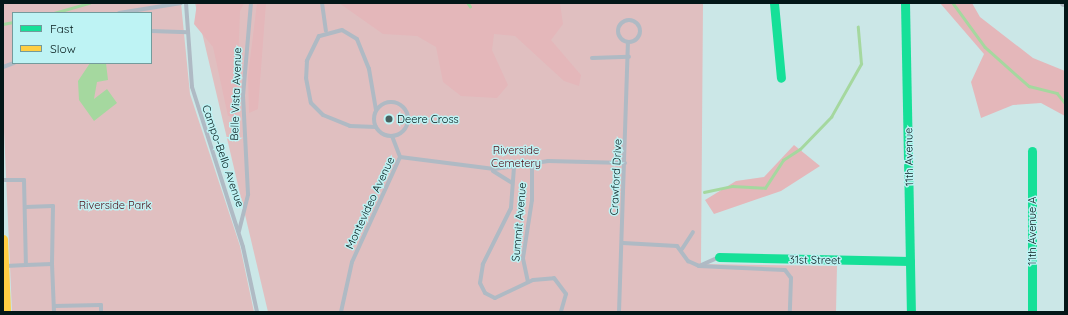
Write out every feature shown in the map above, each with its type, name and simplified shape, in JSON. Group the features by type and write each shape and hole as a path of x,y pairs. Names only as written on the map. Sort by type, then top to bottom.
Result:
{"street":[{"path":"774,3 781,78"},
{"name":"11th Avenue","path":"905,3 911,312"},
{"name":"11th Avenue A","path":"1032,151 1032,312"},
{"path":"3,239 6,312"},
{"name":"31st Street","path":"719,257 910,261"}],"lane":[{"path":"125,12 181,3"},
{"name":"Campo-Bello Avenue","path":"186,3 198,114 239,232 256,312"},
{"name":"Belle Vista Avenue","path":"239,232 248,194 243,96 251,3"},
{"path":"322,3 326,31"},
{"name":"Crawford Drive","path":"628,20 636,23 640,31 636,40 628,42 622,40 619,30 628,20"},
{"path":"376,110 391,102 407,112 404,130 392,136 382,134 376,127 376,110 370,75 357,39 342,30 326,31 319,36 308,57 306,78 311,103 323,115 350,126 376,127"},
{"path":"152,31 188,32"},
{"name":"Crawford Drive","path":"619,312 623,243 629,57 628,42"},
{"path":"592,58 629,57"},
{"path":"392,136 400,157"},
{"name":"Montevideo Avenue","path":"341,312 352,262 400,157 487,169 532,164 625,163"},
{"name":"Summit Avenue","path":"528,282 523,258 532,200 532,164"},
{"name":"Summit Avenue","path":"514,167 511,208 484,264 480,283 485,293 495,298 542,277 559,280 566,294 561,312"},
{"path":"487,169 501,173 512,184"},
{"path":"3,180 24,180 26,265"},
{"path":"25,207 53,206 52,264 54,312"},
{"path":"682,249 693,232"},
{"path":"623,243 682,249"},
{"path":"682,249 688,261 699,266 786,270 791,278 790,312"},
{"path":"699,266 719,257"},
{"path":"4,266 52,264"},
{"path":"54,306 101,305 101,312"},
{"path":"76,306 76,312"}],"green space":[{"name":"Riverside Park","path":"3,3 181,3 190,94 240,246 254,312 12,312 3,107"},
{"name":"Riverside Cemetery","path":"195,3 703,3 701,264 837,266 836,312 268,312"}],"shaded area":[{"path":"197,3 244,3 240,11 236,117 228,116 213,47 194,24"},
{"path":"257,3 266,3 258,109 249,113 248,76"},
{"path":"339,3 560,3 563,24 551,40 581,75 579,86 564,81 515,36 494,34 492,50 508,85 497,98 461,96 443,82 436,47 417,36 383,34"},
{"path":"940,3 972,3 980,17 1033,58 1065,71 1065,116 1041,103 1013,105 981,118 971,82 984,54"},
{"path":"89,64 106,64 108,80 97,82 94,99 107,89 117,103 94,121 79,100 78,81"},
{"path":"794,145 820,166 781,191 714,214 705,200 736,181 764,177"}],"waterway":[{"path":"58,12 90,3"},
{"path":"953,3 985,47 1029,86 1057,93 1065,103"},
{"path":"3,24 12,22"},
{"path":"704,192 732,186 765,188 783,160 800,149 831,117 861,64 858,27"}],"traffic: fast":[{"path":"774,3 781,78"},
{"path":"905,3 911,312"},
{"path":"1032,151 1032,312"},
{"path":"719,257 910,261"}],"traffic: slow":[{"path":"3,239 6,312"}],"place":[{"name":"Deere Cross","path":"389,119"}]}
